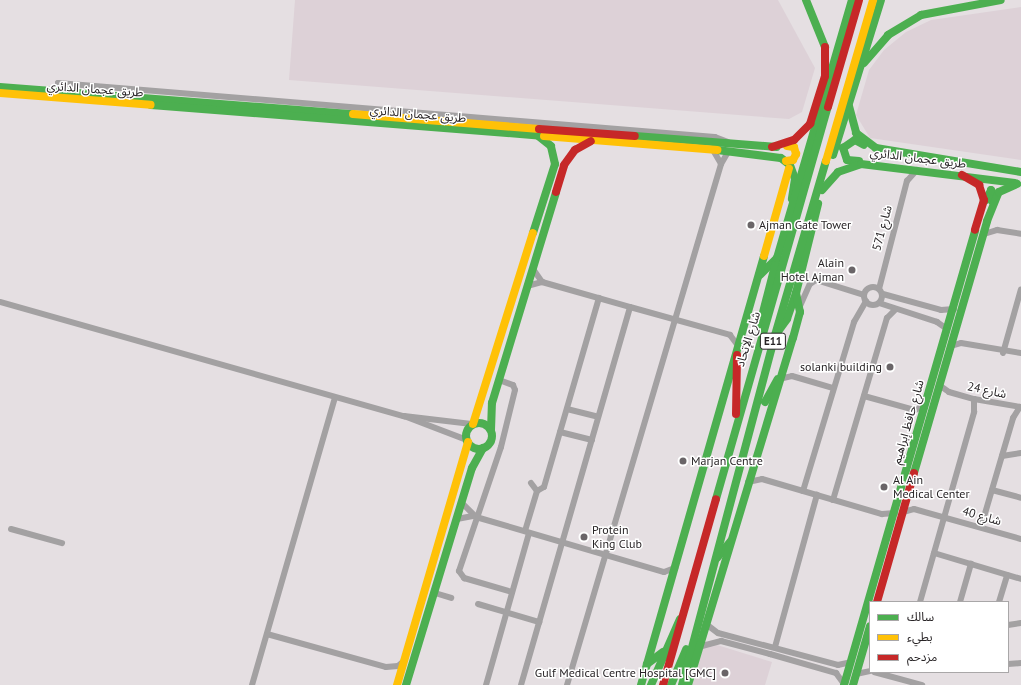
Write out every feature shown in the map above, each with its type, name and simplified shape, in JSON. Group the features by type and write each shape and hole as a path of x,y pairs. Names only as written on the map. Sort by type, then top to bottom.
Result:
{"main road":[{"path":"806,0 820,19 828,39 829,82"},
{"path":"772,147 794,140 810,124 825,76 825,43 806,0"},
{"path":"762,336 760,324 777,258 852,0"},
{"name":"شارع الإتحاد","path":"663,685 737,419 859,0"},
{"name":"شارع الإتحاد","path":"683,685 694,636 756,413 775,335 873,0"},
{"path":"775,335 787,319 796,293 822,190 864,63 881,0"},
{"path":"864,63 888,35 922,15 1001,0"},
{"name":"طريق عجمان الدائري","path":"0,87 58,88 730,149 764,154 787,162"},
{"name":"طريق عجمان الدائري","path":"0,94 713,150 787,146 801,139 818,120"},
{"name":"طريق عجمان الدائري","path":"849,105 852,124 858,136 872,147 895,153 1021,172"},
{"path":"397,685 465,461 467,430 473,424 555,160 551,146 538,136"},
{"path":"406,685 472,468 484,448 491,442 491,408 566,161 591,140"},
{"path":"885,164 850,161 844,156 843,148 855,140 875,151 895,153"},
{"path":"787,146 794,147 796,154 793,160 787,162"},
{"path":"787,162 794,176 793,204"},
{"path":"641,685 790,174 787,162"},
{"name":"طريق عجمان الدائري","path":"822,190 834,175 848,167 885,164 1019,184"},
{"name":"شارع حافظ إبراهيم","path":"871,601 891,526 907,499 936,397 950,346 954,309 979,218 983,190 962,176"},
{"name":"شارع حافظ إبراهيم","path":"877,601 925,405 989,217 1000,192 1019,184"},
{"path":"979,218 990,190 994,194 989,217"},
{"path":"541,209 546,215 544,230"},
{"path":"760,275 777,258"},
{"path":"683,685 702,646 706,624 732,541 752,464 778,380 784,366 800,306 796,293"},
{"path":"737,355 737,419"},
{"path":"756,413 778,380"},
{"path":"473,424 482,423 491,430"},
{"path":"467,441 474,448 484,448"},
{"path":"714,562 732,541"},
{"name":"شارع حافظ إبراهيم","path":"852,685 856,674 855,662 869,609"},
{"path":"651,685 664,651 682,616"},
{"path":"671,685 694,636"},
{"name":"شارع حافظ إبراهيم","path":"844,685 868,637"},
{"path":"647,664 664,651"}],"street":[{"path":"568,685 604,555 674,319 721,164 730,149"},
{"path":"713,150 721,164"},
{"path":"903,167 907,181"},
{"name":"شارع 571","path":"879,290 879,281 907,181 917,169"},
{"path":"989,217 997,230"},
{"path":"984,234 997,230 1021,234"},
{"path":"532,269 542,282"},
{"path":"800,306 810,284 816,280 864,295 879,290 941,310 954,309"},
{"path":"527,286 542,282 630,306 730,335 740,347"},
{"path":"1003,353 1021,289"},
{"path":"879,290 879,303"},
{"path":"803,491 854,322 866,301 864,295"},
{"path":"537,490 544,487 599,298"},
{"path":"866,301 879,303 895,310 937,322 951,331 961,343"},
{"path":"0,302 404,416 467,441"},
{"path":"521,685 630,306"},
{"path":"833,500 887,318 886,307"},
{"path":"887,318 895,310"},
{"path":"937,322 943,317 941,310"},
{"path":"730,335 744,330"},
{"path":"950,346 961,343 1003,353 1021,353"},
{"path":"784,366 792,376"},
{"path":"778,380 792,376 833,388"},
{"path":"499,380 513,385 515,390 501,447 474,516 460,574 512,592"},
{"name":"شارع 24","path":"939,384 949,392 984,402 1021,407"},
{"name":"شارع 24","path":"936,397 949,392"},
{"path":"864,396 915,410 922,420"},
{"path":"253,684 332,413 338,398"},
{"path":"920,601 974,412 974,399"},
{"path":"974,412 984,402"},
{"path":"915,410 925,405"},
{"path":"1009,406 1013,418"},
{"path":"981,527 1013,418 1021,407"},
{"path":"567,409 598,417"},
{"path":"404,416 473,424"},
{"path":"560,432 592,440"},
{"path":"1002,456 1021,453"},
{"path":"752,464 762,478"},
{"path":"747,483 762,478 882,514 891,526"},
{"path":"486,685 507,613 537,490 532,483"},
{"path":"992,490 1021,498"},
{"path":"775,647 817,495"},
{"path":"907,499 914,509"},
{"path":"462,503 474,516"},
{"name":"شارع 40","path":"882,514 914,509 1021,538"},
{"path":"457,520 474,516 664,572 675,568"},
{"path":"11,529 62,543"},
{"path":"934,553 1021,579"},
{"path":"960,601 971,564"},
{"path":"664,572 671,581"},
{"path":"999,601 1008,575"},
{"path":"435,593 451,598"},
{"path":"478,604 539,622"},
{"path":"1009,625 1021,623"},
{"path":"706,624 726,635 834,664 855,662 869,670"},
{"path":"267,634 386,667 398,666 404,661"},
{"path":"724,642 726,635"},
{"path":"702,646 724,642 832,672 841,676 844,685"},
{"path":"1009,664 1021,663"},
{"path":"832,672 834,664"},
{"path":"856,674 869,671"},
{"path":"876,673 899,682 922,685"}],"shaded area":[{"path":"295,0 778,0 815,68 802,112 789,119 289,80"},
{"path":"1021,7 1021,160 870,138 856,115 869,70 884,50 906,32 931,20"},
{"name":"Gulf Medical Centre Hospital [GMC]","path":"701,640 772,662 765,685 678,685"}],"traffic: fast":[{"path":"806,0 825,47"},
{"path":"762,336 760,324 777,258 852,0"},
{"path":"833,155 881,0"},
{"path":"864,63 888,35 921,15 1001,0"},
{"path":"0,87 353,114"},
{"path":"151,105 544,136"},
{"path":"849,106 856,133 876,148 1021,172"},
{"path":"716,499 828,107"},
{"path":"533,233 555,164 551,146 538,136"},
{"path":"635,136 777,147"},
{"path":"859,161 847,160 843,148 855,140 864,145"},
{"path":"717,150 781,158 790,165 795,179 792,199"},
{"path":"682,685 775,335 826,161"},
{"path":"822,190 838,172 861,164 1015,183"},
{"path":"914,473 987,221 999,192 1017,184"},
{"path":"986,200 991,190 992,201"},
{"path":"491,430 492,403 556,192"},
{"path":"777,333 787,319 796,293 818,204"},
{"path":"844,685 975,230"},
{"path":"641,685 764,256"},
{"path":"760,275 777,258"},
{"path":"688,685 793,338 800,312 796,293"},
{"path":"765,402 778,379"},
{"path":"479,423 488,427 492,436 488,445 479,449 470,445 466,436 470,427 479,423"},
{"path":"406,685 472,468 483,448"},
{"path":"717,558 731,541"},
{"path":"651,685 680,619"},
{"path":"853,685 869,629"},
{"path":"671,685 686,649"},
{"path":"647,664 663,652"}],"traffic: slow":[{"path":"826,161 873,0"},
{"path":"0,93 151,105"},
{"path":"353,114 539,129"},
{"path":"544,136 717,150"},
{"path":"786,161 793,160 796,154 794,147 787,146"},
{"path":"764,256 789,168"},
{"path":"473,424 533,233"},
{"path":"397,685 468,442"}],"traffic: jam":[{"path":"828,107 859,0"},
{"path":"772,147 794,140 810,124 825,76 825,47"},
{"path":"539,129 635,136"},
{"path":"556,192 564,165 575,150 591,141"},
{"path":"962,175 979,185 984,200 975,230"},
{"path":"736,414 737,355"},
{"path":"877,601 914,473"},
{"path":"663,685 716,499"}],"place":[{"name":"Ajman Gate Tower","path":"751,225"},
{"name":"Alain Hotel Ajman","path":"852,270"},
{"name":"solanki building","path":"890,367"},
{"name":"Marjan Centre","path":"683,461"},
{"name":"Al Ain Medical Center","path":"884,487"},
{"name":"Protein King Club","path":"584,537"},
{"name":"Gulf Medical Centre Hospital [GMC]","path":"725,673"}]}
